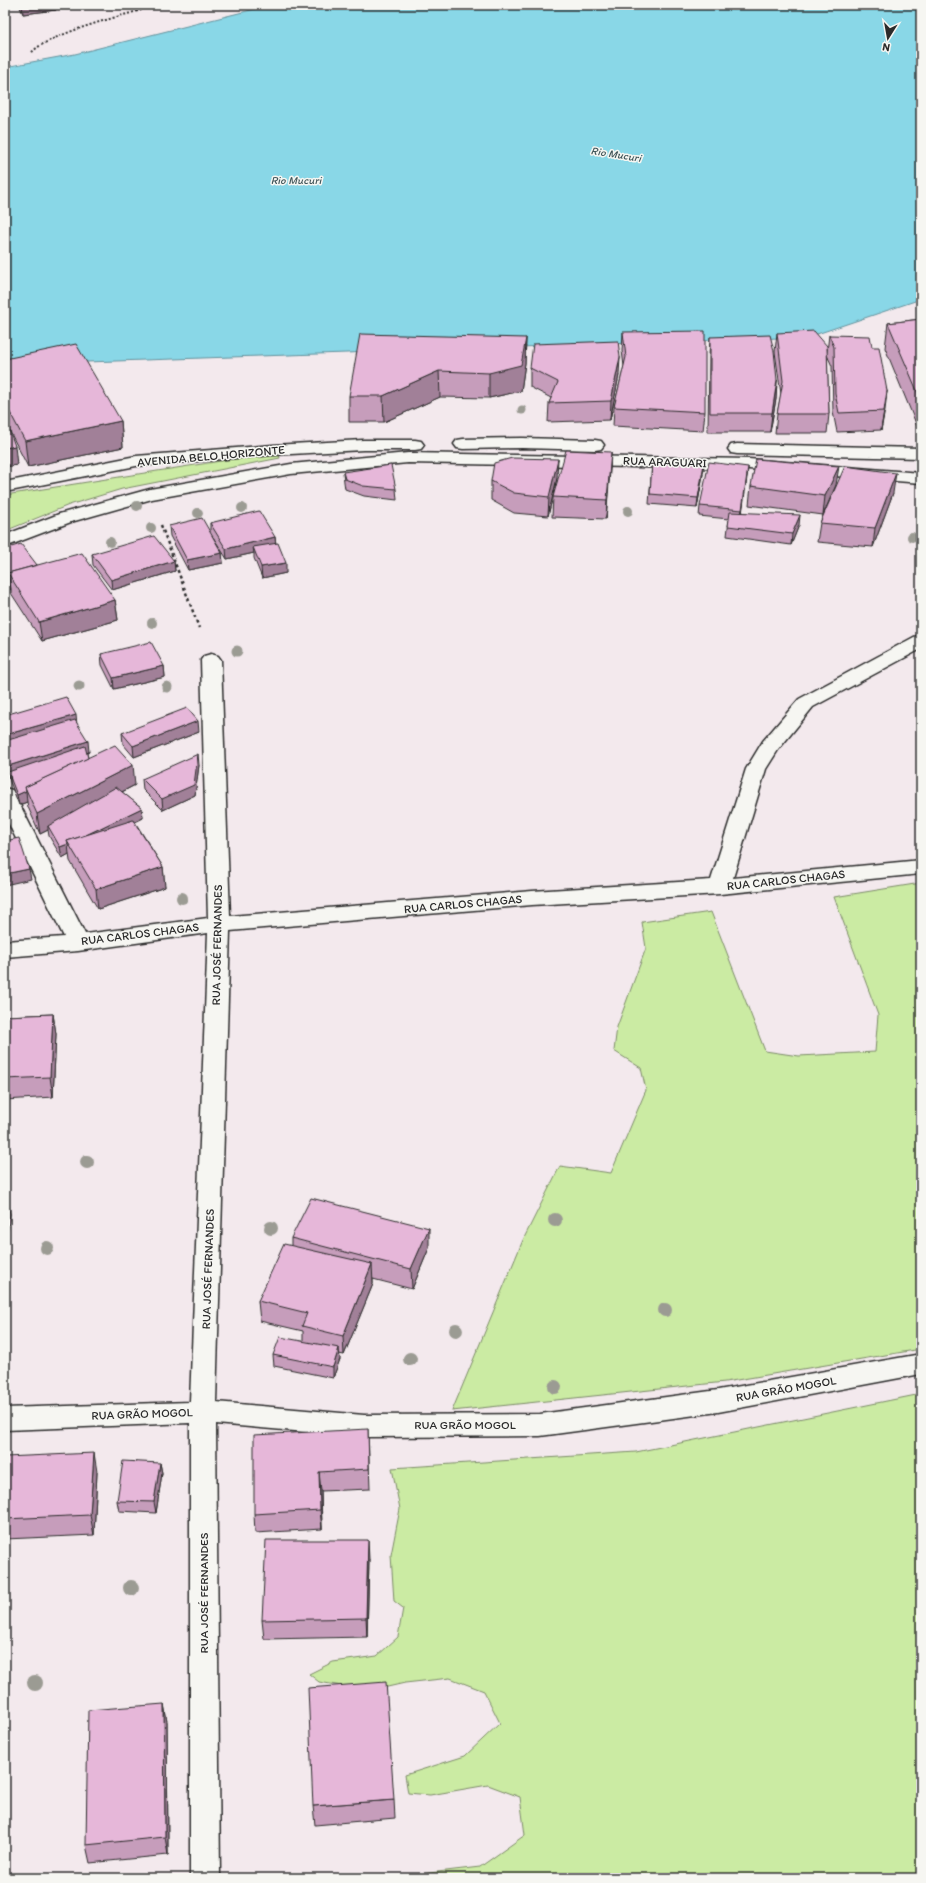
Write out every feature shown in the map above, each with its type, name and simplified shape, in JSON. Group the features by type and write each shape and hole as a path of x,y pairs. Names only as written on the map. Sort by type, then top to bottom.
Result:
{"street":[{"name":"RUA ARAGUARI","path":"420,444 522,443 921,453"},
{"name":"AVENIDA BELO HORIZONTE","path":"5,487 136,461 273,450 362,445 420,444"},
{"name":"RUA ARAGUARI","path":"408,458 601,460 749,464 921,478"},
{"name":"AVENIDA BELO HORIZONTE","path":"5,541 65,518 150,494 291,469 408,458"},
{"path":"720,887 756,769 770,746 806,703 921,641"},
{"name":"RUA JOSÉ FERNANDES","path":"205,1878 203,1412 219,924 211,660"},
{"path":"5,795 78,942"},
{"name":"RUA CARLOS CHAGAS","path":"5,949 78,942 219,924 532,898 720,887 921,867"},
{"name":"RUA GRÃO MOGOL","path":"5,1419 203,1412 364,1426 540,1425 718,1401 921,1364"}],"path":[{"path":"32,52 38,46 77,30 159,5"},
{"path":"150,494 211,660"}],"green space":[{"path":"278,452 280,458 122,489 69,505 5,531 5,495"},
{"path":"921,883 921,1349 725,1382 452,1411 523,1240 560,1166 611,1173 646,1090 641,1068 614,1051 617,1027 646,948 642,922 711,912 765,1051 799,1056 875,1052 878,1015 834,897"},
{"path":"921,1394 921,1878 409,1878 412,1875 480,1867 525,1835 520,1797 488,1785 430,1795 408,1793 405,1775 465,1756 500,1723 484,1691 450,1678 405,1683 370,1691 319,1682 309,1674 333,1662 377,1656 398,1637 403,1608 394,1601 391,1555 400,1509 392,1468 636,1452"}],"water":[{"name":"Rio Mucuri","path":"271,5 921,5 921,299 808,337 87,362 5,375 5,67 75,54"}],"building":[{"path":"921,319 921,400 888,323"},
{"path":"705,331 705,412 614,407 626,357 623,332"},
{"path":"814,331 827,346 829,414 777,414 783,381 777,333"},
{"path":"360,334 526,338 521,365 489,373 439,371 383,396 349,396"},
{"path":"770,335 774,351 777,380 772,413 710,413 710,337"},
{"path":"829,335 870,336 872,347 879,347 887,391 884,411 839,413 835,393 834,347"},
{"path":"618,341 620,357 611,401 549,403 558,382 530,368 533,344"},
{"path":"76,344 121,421 25,441 5,403 5,359"},
{"path":"5,419 15,446 5,448"},
{"path":"566,450 611,452 607,500 553,497"},
{"path":"512,458 558,459 549,497 514,493 491,481 494,463"},
{"path":"756,459 839,466 825,496 751,486"},
{"path":"709,462 748,467 742,510 700,506"},
{"path":"652,463 704,464 698,498 650,494"},
{"path":"391,465 396,489 363,486 345,479 343,472"},
{"path":"845,466 896,473 875,528 820,523"},
{"path":"259,511 275,537 226,549 210,523"},
{"path":"730,512 800,515 792,534 728,526"},
{"path":"202,518 222,553 187,560 169,526"},
{"path":"154,536 174,561 111,580 92,554"},
{"path":"278,543 286,563 261,567 253,547"},
{"path":"21,544 37,565 8,573 9,578 5,580 5,549"},
{"path":"82,553 115,600 39,622 8,573"},
{"path":"151,642 164,666 113,678 101,654"},
{"path":"66,697 76,715 5,735 5,715"},
{"path":"187,708 198,721 133,746 122,733"},
{"path":"75,720 88,741 5,767 5,741"},
{"path":"115,745 133,765 37,814 25,787"},
{"path":"85,746 88,758 25,787 26,791 17,795 8,772"},
{"path":"198,754 194,785 162,799 142,779"},
{"path":"116,787 142,808 86,835 67,841 68,844 60,847 48,826"},
{"path":"133,820 163,867 96,889 67,841"},
{"path":"19,838 29,869 5,874 5,841"},
{"path":"53,1014 50,1077 5,1079 5,1016"},
{"path":"311,1198 429,1228 411,1269 291,1238"},
{"path":"284,1244 372,1264 343,1336 302,1326 307,1313 258,1301"},
{"path":"280,1337 339,1348 333,1367 273,1355"},
{"path":"368,1429 369,1469 319,1472 320,1510 254,1514 254,1435"},
{"path":"94,1453 90,1515 5,1519 5,1457"},
{"path":"123,1461 160,1463 154,1502 117,1501"},
{"path":"266,1540 368,1540 366,1618 262,1620"},
{"path":"386,1682 394,1800 313,1806 308,1688"},
{"path":"164,1704 165,1837 86,1845 88,1710"}]}
